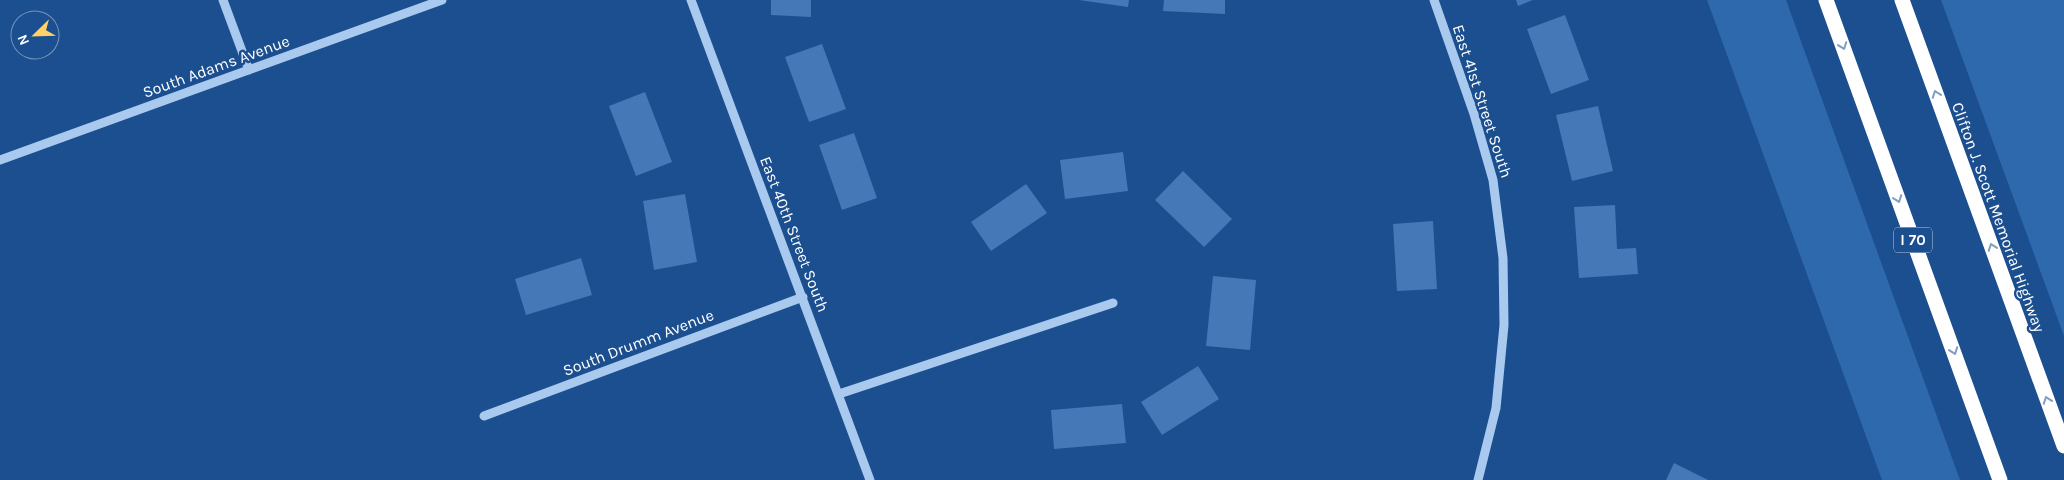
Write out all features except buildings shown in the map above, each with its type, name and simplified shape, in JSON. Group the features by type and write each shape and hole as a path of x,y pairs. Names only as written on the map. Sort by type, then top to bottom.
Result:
{"highway":[{"name":"I 70","path":"1826,0 2000,480"},
{"name":"Clifton J. Scott Memorial Highway","path":"1902,0 2064,446"}],"street":[{"path":"222,0 249,70"},
{"name":"South Adams Avenue","path":"0,160 442,0"},
{"name":"East 40th Street South","path":"691,0 870,480"},
{"name":"East 41st Street South","path":"1434,0 1474,114 1494,180 1503,258 1504,325 1496,408 1478,480"},
{"name":"South Drumm Avenue","path":"484,416 803,297"},
{"path":"839,394 1113,303"}],"shaded area":[{"path":"1707,0 1786,0 1960,480 1882,480"},
{"path":"1941,0 2064,0 2064,336"}]}
